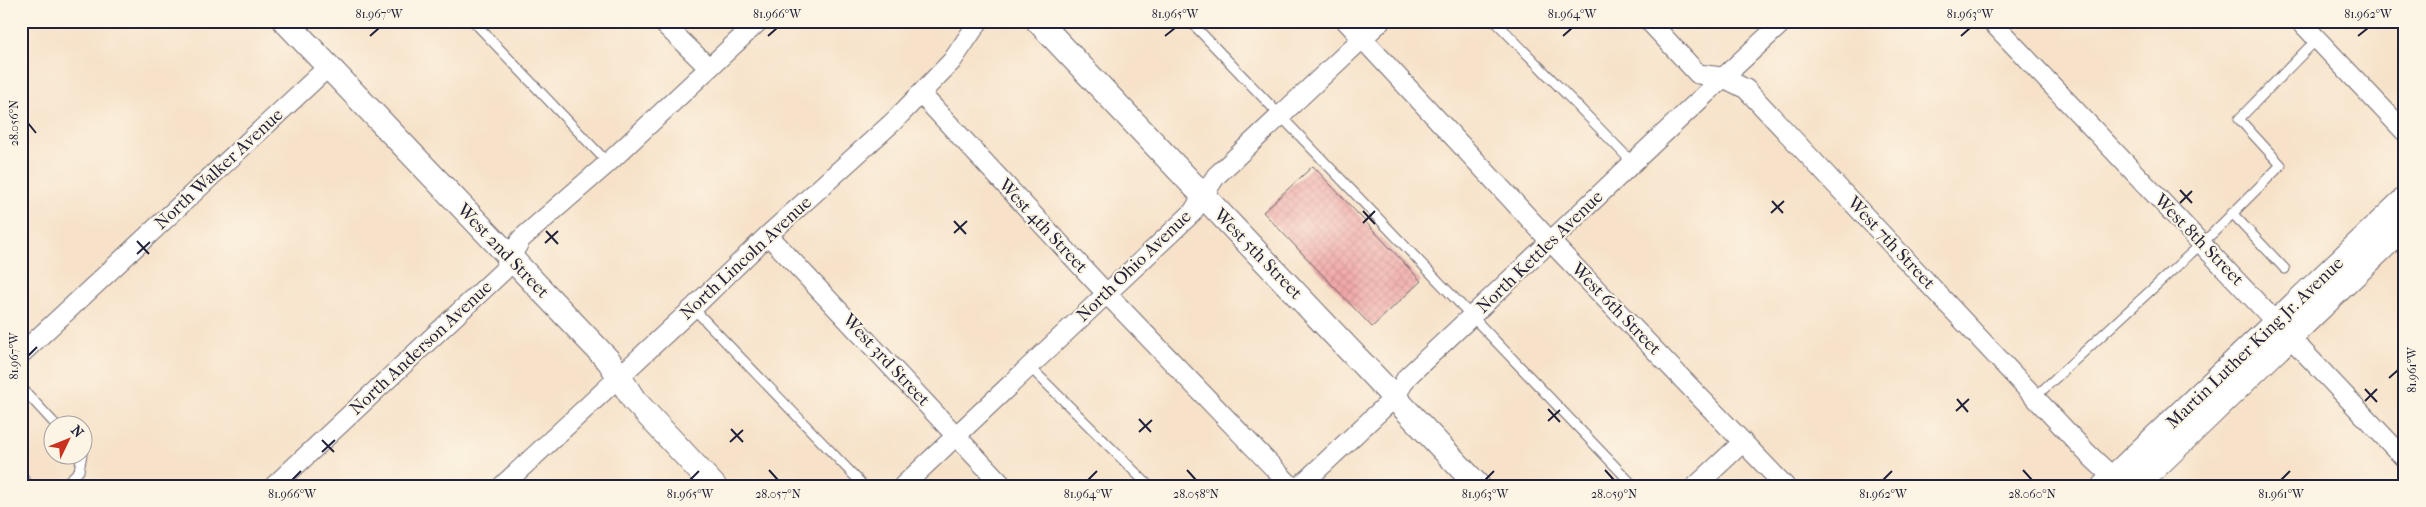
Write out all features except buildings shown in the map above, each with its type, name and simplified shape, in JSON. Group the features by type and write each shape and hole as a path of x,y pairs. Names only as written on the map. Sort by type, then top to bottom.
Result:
{"street":[{"name":"West 2nd Street","path":"285,21 609,361 634,400 714,486"},
{"path":"661,21 708,68"},
{"name":"North Anderson Avenue","path":"274,486 503,271 511,260 521,239 608,163 759,21"},
{"name":"North Lincoln Avenue","path":"502,486 693,308 768,235 894,121 952,61 979,21"},
{"name":"West 5th Street","path":"1038,21 1478,486"},
{"name":"West 6th Street","path":"1346,21 1551,242 1785,486"},
{"name":"North Ohio Avenue","path":"903,486 1192,213 1202,194 1216,176 1381,21"},
{"name":"West 7th Street","path":"1649,21 1698,74 1722,77 1746,89 2035,397 2113,483"},
{"name":"North Kettles Avenue","path":"1300,486 1395,397 1407,377 1551,242 1722,77 1784,21"},
{"name":"West 8th Street","path":"1991,21 2405,459"},
{"path":"2300,21 2405,132"},
{"name":"North Walker Avenue","path":"26,346 328,67"},
{"name":"West 4th Street","path":"921,94 1106,293 1291,486"},
{"name":"Martin Luther King Jr. Avenue","path":"2136,486 2405,199"},
{"name":"Martin Luther King Jr. Avenue","path":"2113,483 2284,330 2405,226"},
{"name":"West 3rd Street","path":"768,235 1003,486"},
{"path":"1696,486 1743,442"}],"lane":[{"path":"473,21 608,163"},
{"path":"1190,21 1634,486"},
{"path":"1495,21 1633,163"},
{"path":"2035,397 2202,243 2281,165 2239,119 2317,39"},
{"path":"2232,213 2285,269"},
{"path":"693,308 864,486"},
{"path":"1029,366 1149,486"},
{"path":"21,387 46,414"},
{"path":"63,486 79,471 80,464"},
{"path":"21,476 30,486"}]}
